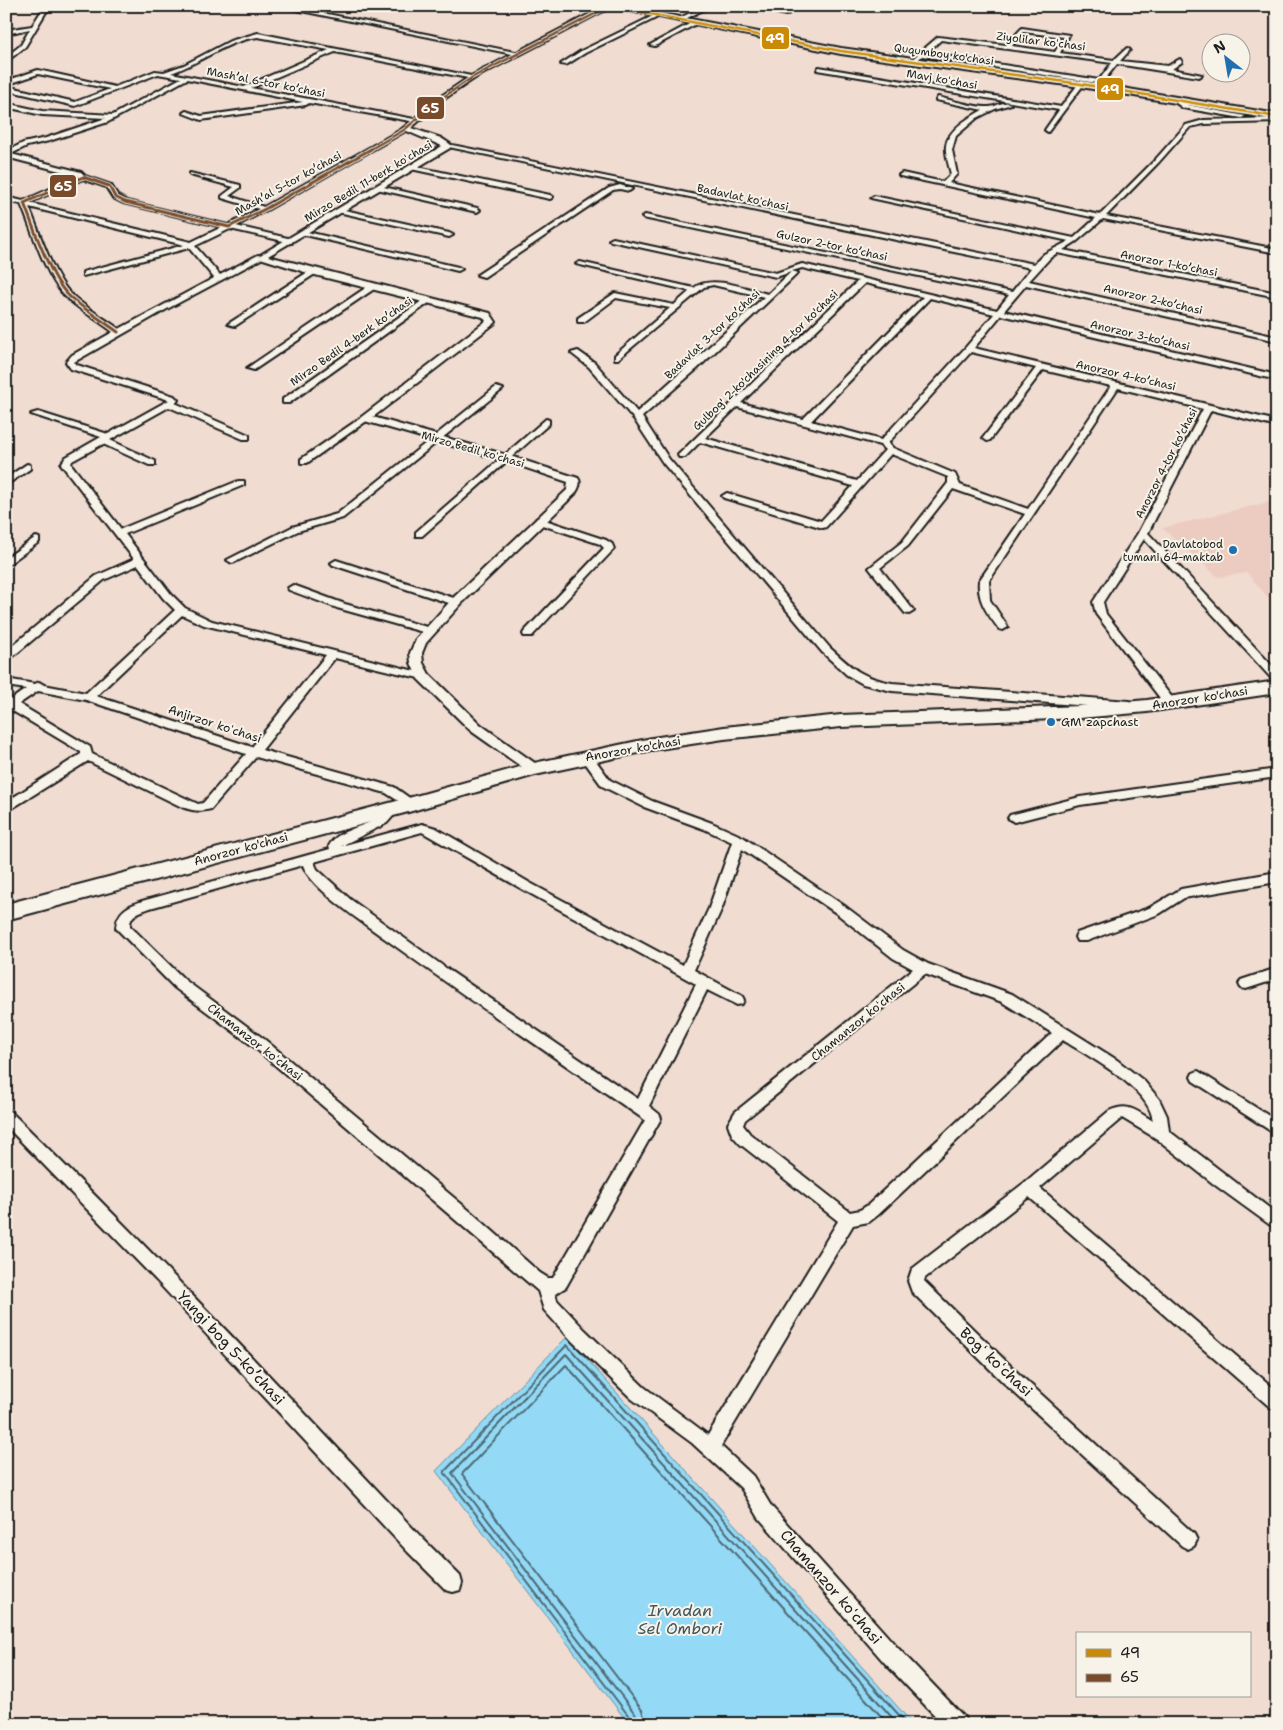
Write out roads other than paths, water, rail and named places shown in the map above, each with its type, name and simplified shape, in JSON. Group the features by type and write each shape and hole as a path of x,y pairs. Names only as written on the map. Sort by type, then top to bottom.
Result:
{"main road":[{"name":"Ququmboy ko'chasi","path":"610,6 789,42 1081,84 1100,84 1274,119"},
{"name":"Anorzor ko'chasi","path":"6,912 534,769 586,757 688,738 796,725 887,718 1080,712 1147,706 1277,687"}],"street":[{"path":"6,60 26,41 44,11 53,6"},
{"path":"279,6 517,53"},
{"path":"406,129 442,98 473,77 610,6"},
{"path":"679,20 709,6"},
{"path":"747,6 786,14"},
{"path":"564,64 583,52 657,16"},
{"path":"653,45 695,23"},
{"path":"6,32 34,27"},
{"path":"1008,47 1022,30 1067,36 1057,53"},
{"path":"166,74 191,63 211,51 253,36 473,77"},
{"name":"Ziyolilar koʻchasi","path":"913,61 940,38 1116,61 1198,76"},
{"path":"20,40 26,41"},
{"path":"246,88 334,50"},
{"path":"922,54 1100,84 1116,61 1127,50"},
{"name":"Ziyolilar koʻchasi","path":"1162,68 1169,68 1180,61"},
{"name":"Mavj koʻchasi","path":"818,69 1061,110"},
{"path":"6,83 38,72 116,89"},
{"name":"Mashʼal 6-tor koʼchasi","path":"6,88 75,104 157,72 414,121"},
{"path":"7,155 10,151 25,144 94,126 188,77"},
{"path":"1048,130 1081,84"},
{"name":"Mavj koʻchasi","path":"938,99 989,109"},
{"path":"1182,101 1180,104 1185,107 1204,111 1274,119"},
{"path":"186,113 202,118 313,102"},
{"path":"6,104 42,113 114,117"},
{"name":"Mavj koʻchasi","path":"944,184 954,174 950,142 959,130 989,109 1008,104 1061,110"},
{"path":"883,443 969,349 1036,267 1047,256 1075,240 1100,218 1157,161 1188,126 1204,122 1274,119"},
{"name":"Mashʼal 5-tor koʼchasi","path":"7,155 79,172 83,177 109,186 115,197 125,202 229,227 265,209 406,129"},
{"name":"Mirzo Bedil 11-berk koʻchasi","path":"261,257 413,168 446,146 438,140 406,129"},
{"name":"Badavlat koʻchasi","path":"446,146 1036,267"},
{"path":"413,168 550,197"},
{"path":"192,174 238,186 224,196 265,209"},
{"path":"902,175 1053,206 1100,218 1277,251"},
{"path":"25,203 83,177"},
{"path":"481,275 611,189 620,187 670,198"},
{"path":"379,188 477,210"},
{"path":"874,198 1075,240"},
{"path":"6,199 175,239 190,245 219,279"},
{"path":"25,203 40,243 59,283 80,305 118,332"},
{"path":"340,210 450,235"},
{"name":"Gulzor 2-tor koʼchasi","path":"645,217 1014,294"},
{"path":"86,274 190,245 229,227 288,241"},
{"path":"303,233 458,269"},
{"path":"614,240 776,275 793,267 802,266"},
{"name":"Аnorzor 1-koʼchasi","path":"1057,251 1277,295"},
{"path":"304,461 365,418 491,322 487,315 261,257 118,332 74,357 70,362 74,367 174,400 69,459 66,464 167,596 181,610 208,623 423,676"},
{"path":"580,264 694,290"},
{"name":"Аnorzor 3-koʼchasi","path":"802,266 998,312 1003,315 1277,378"},
{"name":"Badavlat 3-tor koʼchasi","path":"637,417 694,367 802,266"},
{"path":"232,324 314,272"},
{"name":"Gulbog' 2-ko'chasining 4-tor ko'chasi","path":"682,455 864,280"},
{"name":"Аnorzor 2-koʼchasi","path":"1024,282 1277,339"},
{"path":"618,357 674,307 702,285 713,283 768,296"},
{"path":"251,368 373,286"},
{"path":"581,320 614,295 674,307"},
{"path":"804,422 928,296"},
{"name":"Mirzo Bedil 4-berk koʼchasi","path":"286,401 429,300"},
{"name":"Аnorzor 4-koʼchasi","path":"969,349 1277,424"},
{"path":"575,352 592,365 637,417 672,468 826,650 851,673 867,682 892,687 1147,706"},
{"path":"987,438 1042,366"},
{"path":"1003,627 987,605 982,592 984,581 1116,385"},
{"path":"232,560 295,529 340,516 499,389"},
{"path":"169,404 246,437"},
{"path":"736,404 883,443 890,450 952,476 953,483 904,544 874,568 909,611"},
{"name":"Anorzor 4-tor koʼchasi","path":"1170,703 1101,614 1098,602 1144,533 1209,406"},
{"path":"35,414 105,439 152,463"},
{"name":"Mirzo Bedil koʻchasi","path":"365,418 506,458 574,480 574,487 571,492 456,602 420,642 416,653 417,663 423,676 476,728 534,769"},
{"path":"419,534 546,422"},
{"path":"699,439 858,484"},
{"path":"727,496 823,525 890,450"},
{"path":"6,482 27,467"},
{"path":"120,534 241,483"},
{"path":"953,483 963,489 1029,512"},
{"path":"528,634 609,549 604,542 539,521"},
{"path":"1144,533 1277,678"},
{"path":"6,563 36,540"},
{"path":"6,657 100,578 141,560"},
{"path":"336,563 456,602"},
{"path":"293,588 341,606 430,631"},
{"path":"88,697 181,610"},
{"path":"87,756 186,804 197,808 207,806 254,752 332,655"},
{"name":"Anjirzor koʻchasi","path":"6,682 39,686 88,697 254,752 390,790 403,806"},
{"path":"39,686 8,706 86,750 87,756"},
{"path":"6,808 87,756"},
{"path":"586,757 606,783 648,804 708,826 739,840 841,910 898,954 923,968 1007,998 1064,1032 1112,1064 1139,1085 1154,1103 1160,1116 1162,1134"},
{"path":"1014,818 1080,801 1277,772"},
{"path":"336,850 337,842 383,820 403,806"},
{"name":"Chamanzor koʻchasi","path":"738,1000 526,886 432,831 422,828 336,850 133,910 125,915 122,921 123,928 180,984 259,1043 545,1286 550,1304 578,1335 638,1393 710,1448 747,1482 765,1512 890,1654 956,1724"},
{"path":"686,972 709,924 739,840"},
{"path":"307,859 311,871 345,902 445,976 654,1118 560,1282 556,1286 545,1286"},
{"path":"1082,938 1154,911 1180,894 1277,877"},
{"name":"Chamanzor koʻchasi","path":"848,1219 745,1138 737,1130 735,1124 740,1116 923,968"},
{"path":"1246,984 1277,973"},
{"path":"640,1109 704,982"},
{"path":"710,1448 848,1219 863,1217 873,1210 1064,1032"},
{"path":"1198,1077 1277,1128"},
{"name":"Bogʻ koʻchasi","path":"1188,1540 1006,1373 918,1287 916,1281 918,1274 1029,1188 1114,1115 1121,1112 1134,1116 1162,1134 1277,1223"},
{"name":"Yangi bog 5-koʼchasi","path":"6,1116 177,1289 415,1545 453,1583"},
{"path":"1029,1188 1277,1402"}],"water":[{"name":"Irvadan Sel Ombori","path":"567,1337 913,1724 629,1724 436,1471"}],"place":[{"name":"Davlatobod tumani 64-maktab","path":"1233,550"},
{"name":"GM zapchast","path":"1051,722"}]}
